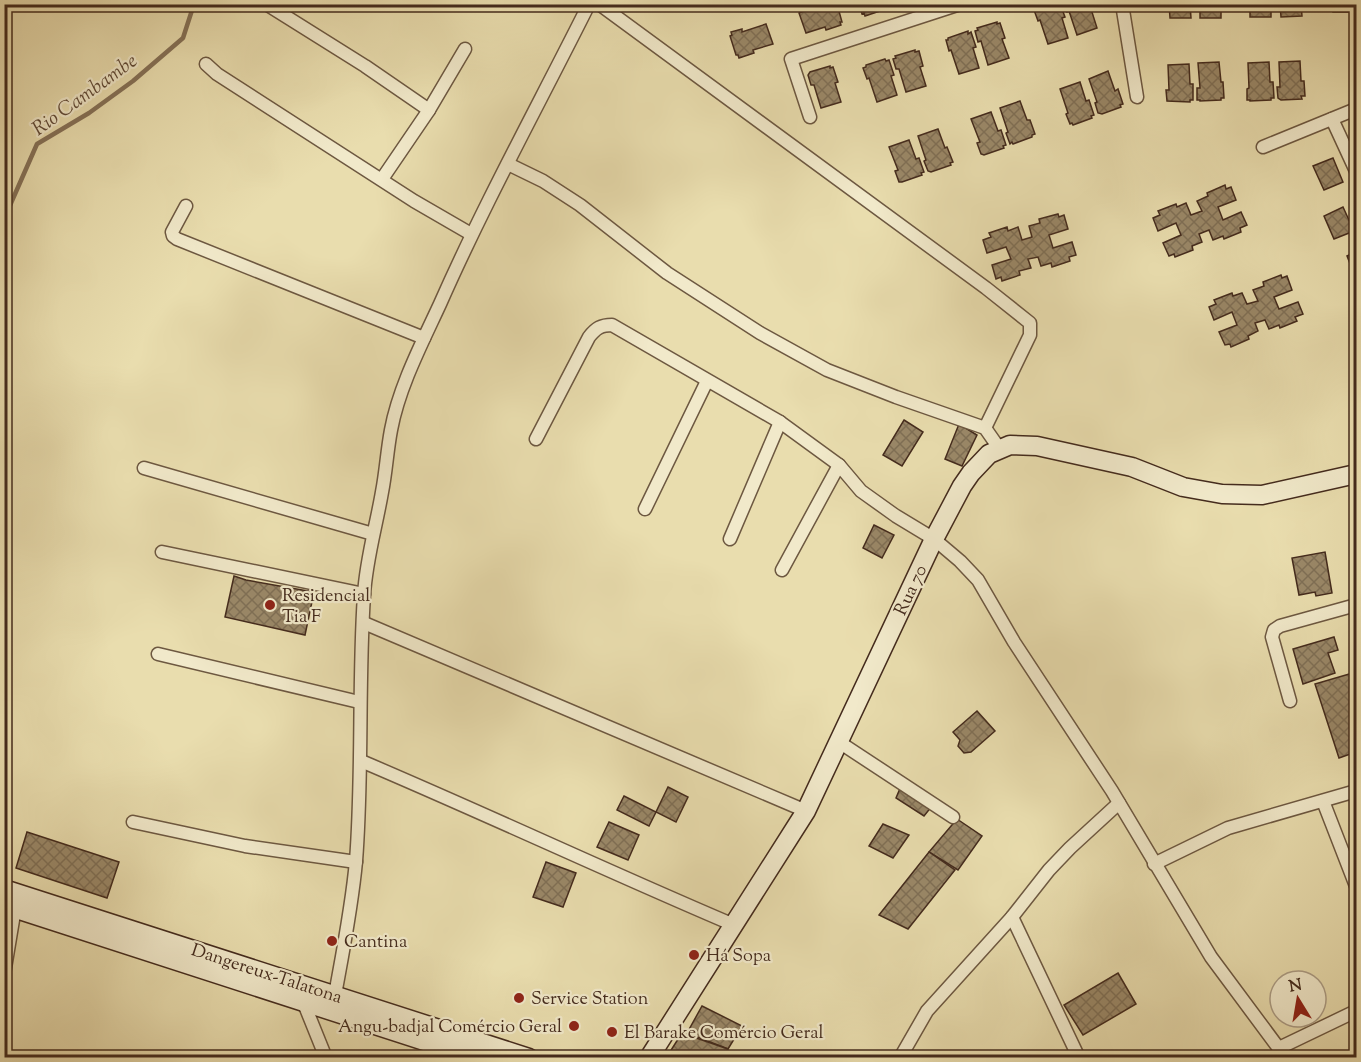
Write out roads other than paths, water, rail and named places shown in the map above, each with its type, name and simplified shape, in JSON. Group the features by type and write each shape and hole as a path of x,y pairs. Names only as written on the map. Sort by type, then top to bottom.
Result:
{"street":[{"path":"266,4 365,66 429,110"},
{"path":"335,995 356,862 361,760 359,702 364,594 391,428 424,338 471,234 589,4"},
{"path":"599,4 986,288 1030,323 1030,334 985,428"},
{"path":"810,117 791,59 960,4"},
{"path":"1122,4 1137,97"},
{"path":"382,179 429,110 465,49"},
{"path":"206,64 217,74 471,234"},
{"path":"1263,147 1356,109"},
{"path":"1332,119 1356,171"},
{"path":"508,164 543,181 579,205 667,273 710,302 811,361 827,370 896,397 985,428 999,448 1020,444 1037,446 1132,467 1183,486 1222,494 1262,495 1356,474"},
{"path":"186,206 172,232 177,239 424,338"},
{"path":"536,440 589,337 595,328 602,326 612,326 780,422 839,465 861,491 934,540 960,561 978,580 1014,642 1119,803 1211,957 1282,1053 1356,1011"},
{"path":"645,509 707,381"},
{"path":"730,539 780,422"},
{"name":"Rua 70","path":"649,1058 806,811 934,540 962,486 989,454 999,448"},
{"path":"782,570 839,465"},
{"path":"144,468 373,534"},
{"path":"162,552 364,594"},
{"path":"1290,701 1272,637 1274,630 1280,626 1356,605"},
{"path":"364,623 806,811"},
{"path":"158,654 359,702"},
{"path":"839,742 953,817"},
{"path":"361,760 607,871 734,925"},
{"path":"1154,864 1228,828 1356,790"},
{"path":"1323,801 1353,869 1356,886"},
{"path":"900,1058 927,1011 1012,917 1049,870 1119,803"},
{"path":"133,822 245,846 356,862"},
{"name":"Dangereux-Talatona","path":"4,889 529,1058"},
{"path":"4,974 10,907"},
{"name":"Dangereux-Talatona","path":"10,907 477,1058"},
{"path":"1012,917 1079,1058"},
{"path":"303,1001 326,1058"}],"waterway":[{"name":"Rio Cambambe","path":"4,219 37,144 89,113 133,81 183,38 194,4"}],"place":[{"name":"Residencial Tia F","path":"270,605"},
{"name":"Cantina","path":"332,941"},
{"name":"Há Sopa","path":"694,955"},
{"name":"Service Station","path":"519,998"},
{"name":"Angu-badjal Comércio Geral","path":"574,1026"},
{"name":"El Barake Comércio Geral","path":"612,1032"}]}
